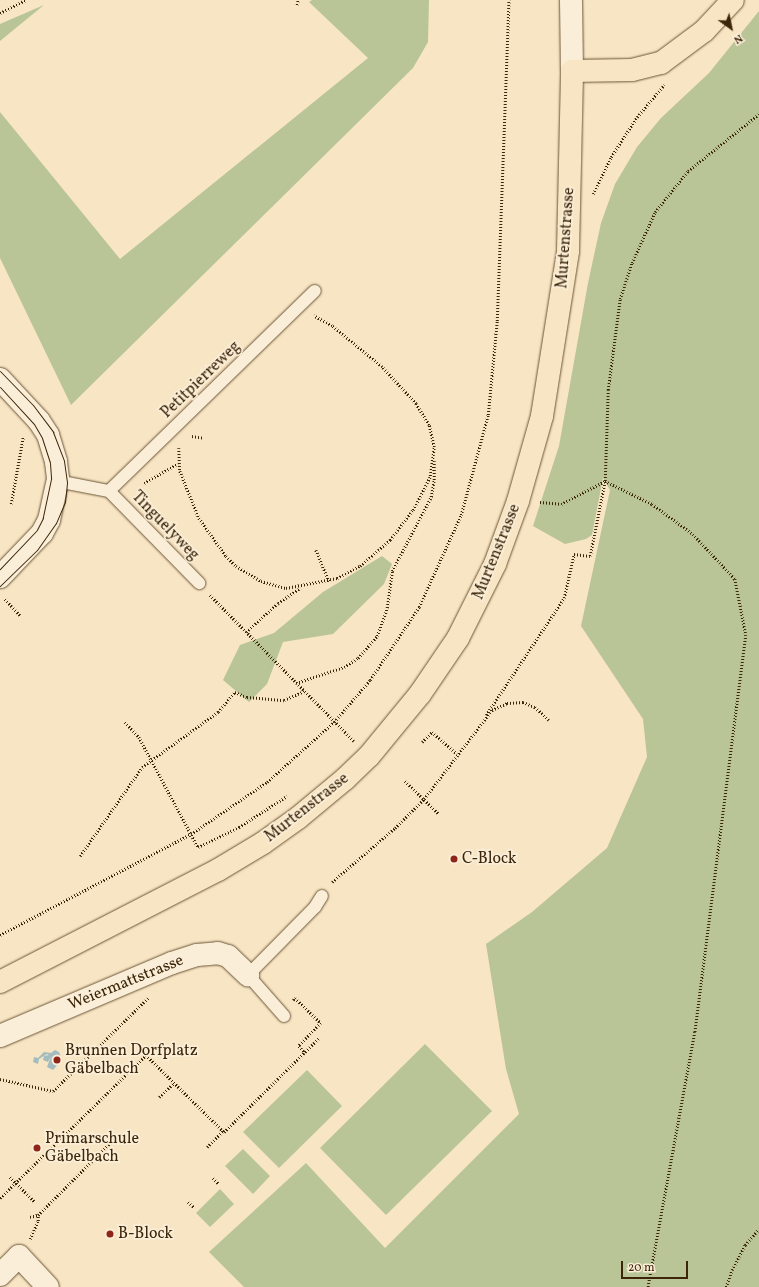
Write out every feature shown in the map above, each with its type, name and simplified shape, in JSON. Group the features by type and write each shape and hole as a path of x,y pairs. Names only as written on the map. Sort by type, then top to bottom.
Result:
{"main road":[{"path":"572,71 632,70 661,63 704,31 734,0"},
{"name":"Murtenstrasse","path":"0,982 218,870 298,818 369,756 442,664 471,615 495,564 518,501 542,416 568,251 572,71"}],"street":[{"path":"571,0 572,71"},
{"path":"0,379 39,421 52,448 57,481 49,520 42,533 0,577"},
{"name":"Weiermattstrasse","path":"0,1036 172,963 197,955 218,953 228,956 248,975"},
{"path":"0,1275 18,1256 48,1287"}],"lane":[{"name":"Petitpierreweg","path":"109,491 315,291"},
{"path":"57,481 109,491"},
{"name":"Tinguelyweg","path":"109,491 199,583"},
{"path":"282,1014 248,975 315,907 322,896"}],"path":[{"path":"0,13 26,0"},
{"path":"297,5 298,0"},
{"path":"0,935 191,834 267,782 334,722 370,680 397,642 439,566 461,515 488,414 497,321 509,0"},
{"path":"590,200 611,157 637,117 667,82"},
{"path":"322,896 331,883 395,828 424,799 486,715 564,598 574,554 590,556 606,481 608,390 620,299 632,263 655,212 669,192 688,171 759,114"},
{"path":"296,683 344,667 358,658 377,636 386,608 392,571 431,497 434,480 434,459 429,425 416,404 393,379 332,326 297,308"},
{"path":"11,504 23,437"},
{"path":"180,441 178,463 188,495 199,518 226,556 236,566 261,581 286,588 301,588 329,581 360,566 379,552 400,529 424,490 434,459"},
{"path":"538,502 561,504 606,481"},
{"path":"606,481 652,504 694,534 735,579 746,635 695,1032 648,1287"},
{"path":"316,550 329,581"},
{"path":"199,583 350,738"},
{"path":"246,632 278,603 301,588"},
{"path":"5,599 21,616"},
{"path":"80,856 142,767 218,712 236,692 247,697 284,700 304,691"},
{"path":"486,715 507,703 523,702 535,707 549,720"},
{"path":"125,722 139,737 198,847 239,827 289,794"},
{"path":"422,742 432,732 457,754"},
{"path":"348,745 353,740"},
{"path":"405,781 439,814"},
{"path":"282,1014 296,998 321,1023 298,1046 305,1053"},
{"path":"0,1079 53,1091 128,1018"},
{"path":"207,1147 319,1038"},
{"path":"0,1198 146,1055 223,1131"},
{"path":"159,1097 174,1082"},
{"path":"30,1216 38,1215 114,1139"},
{"path":"10,1177 35,1202"},
{"path":"213,1178 219,1184"},
{"path":"188,1202 194,1207"},
{"path":"30,1238 38,1221 38,1215"},
{"path":"726,1287 732,1270 745,1245 759,1229"}],"green space":[{"path":"312,0 429,0 428,42 413,68 71,405 0,258 0,112 120,259 368,58 309,2"},
{"path":"44,5 0,41 0,24"},
{"path":"759,11 759,1287 244,1287 209,1252 306,1163 385,1248 519,1114 506,1069 486,944 532,912 607,848 647,757 643,719 581,626 610,490 603,478 592,535 586,539 565,544 533,526 559,446 588,283 601,223 615,184 637,147 661,118 709,73"},
{"path":"382,556 392,564 384,584 333,634 283,642 267,684 249,702 223,680 240,645 274,633 323,592"},
{"path":"425,1044 492,1111 386,1215 320,1148"},
{"path":"307,1070 342,1106 279,1168 243,1132"},
{"path":"243,1149 270,1176 253,1194 225,1166"},
{"path":"220,1189 234,1204 210,1227 196,1213"}],"water":[{"name":"Brunnen Dorfplatz Gäbelbach","path":"55,1050 59,1052 62,1060 53,1070 47,1067 51,1056 48,1062 43,1060 44,1056 49,1055 47,1054 39,1059 38,1064 33,1062 34,1057 38,1058 44,1052 51,1053"}],"tram line":[{"path":"0,371 33,405 53,432 64,461 67,483 65,502 56,523 37,550 0,586"},
{"path":"0,387 34,424 42,438 50,463 51,479 43,518 37,530 0,569"}],"place":[{"name":"C-Block","path":"454,859"},
{"name":"Brunnen Dorfplatz Gäbelbach","path":"57,1060"},
{"name":"Primarschule Gäbelbach","path":"37,1148"},
{"name":"B-Block","path":"110,1234"}]}
